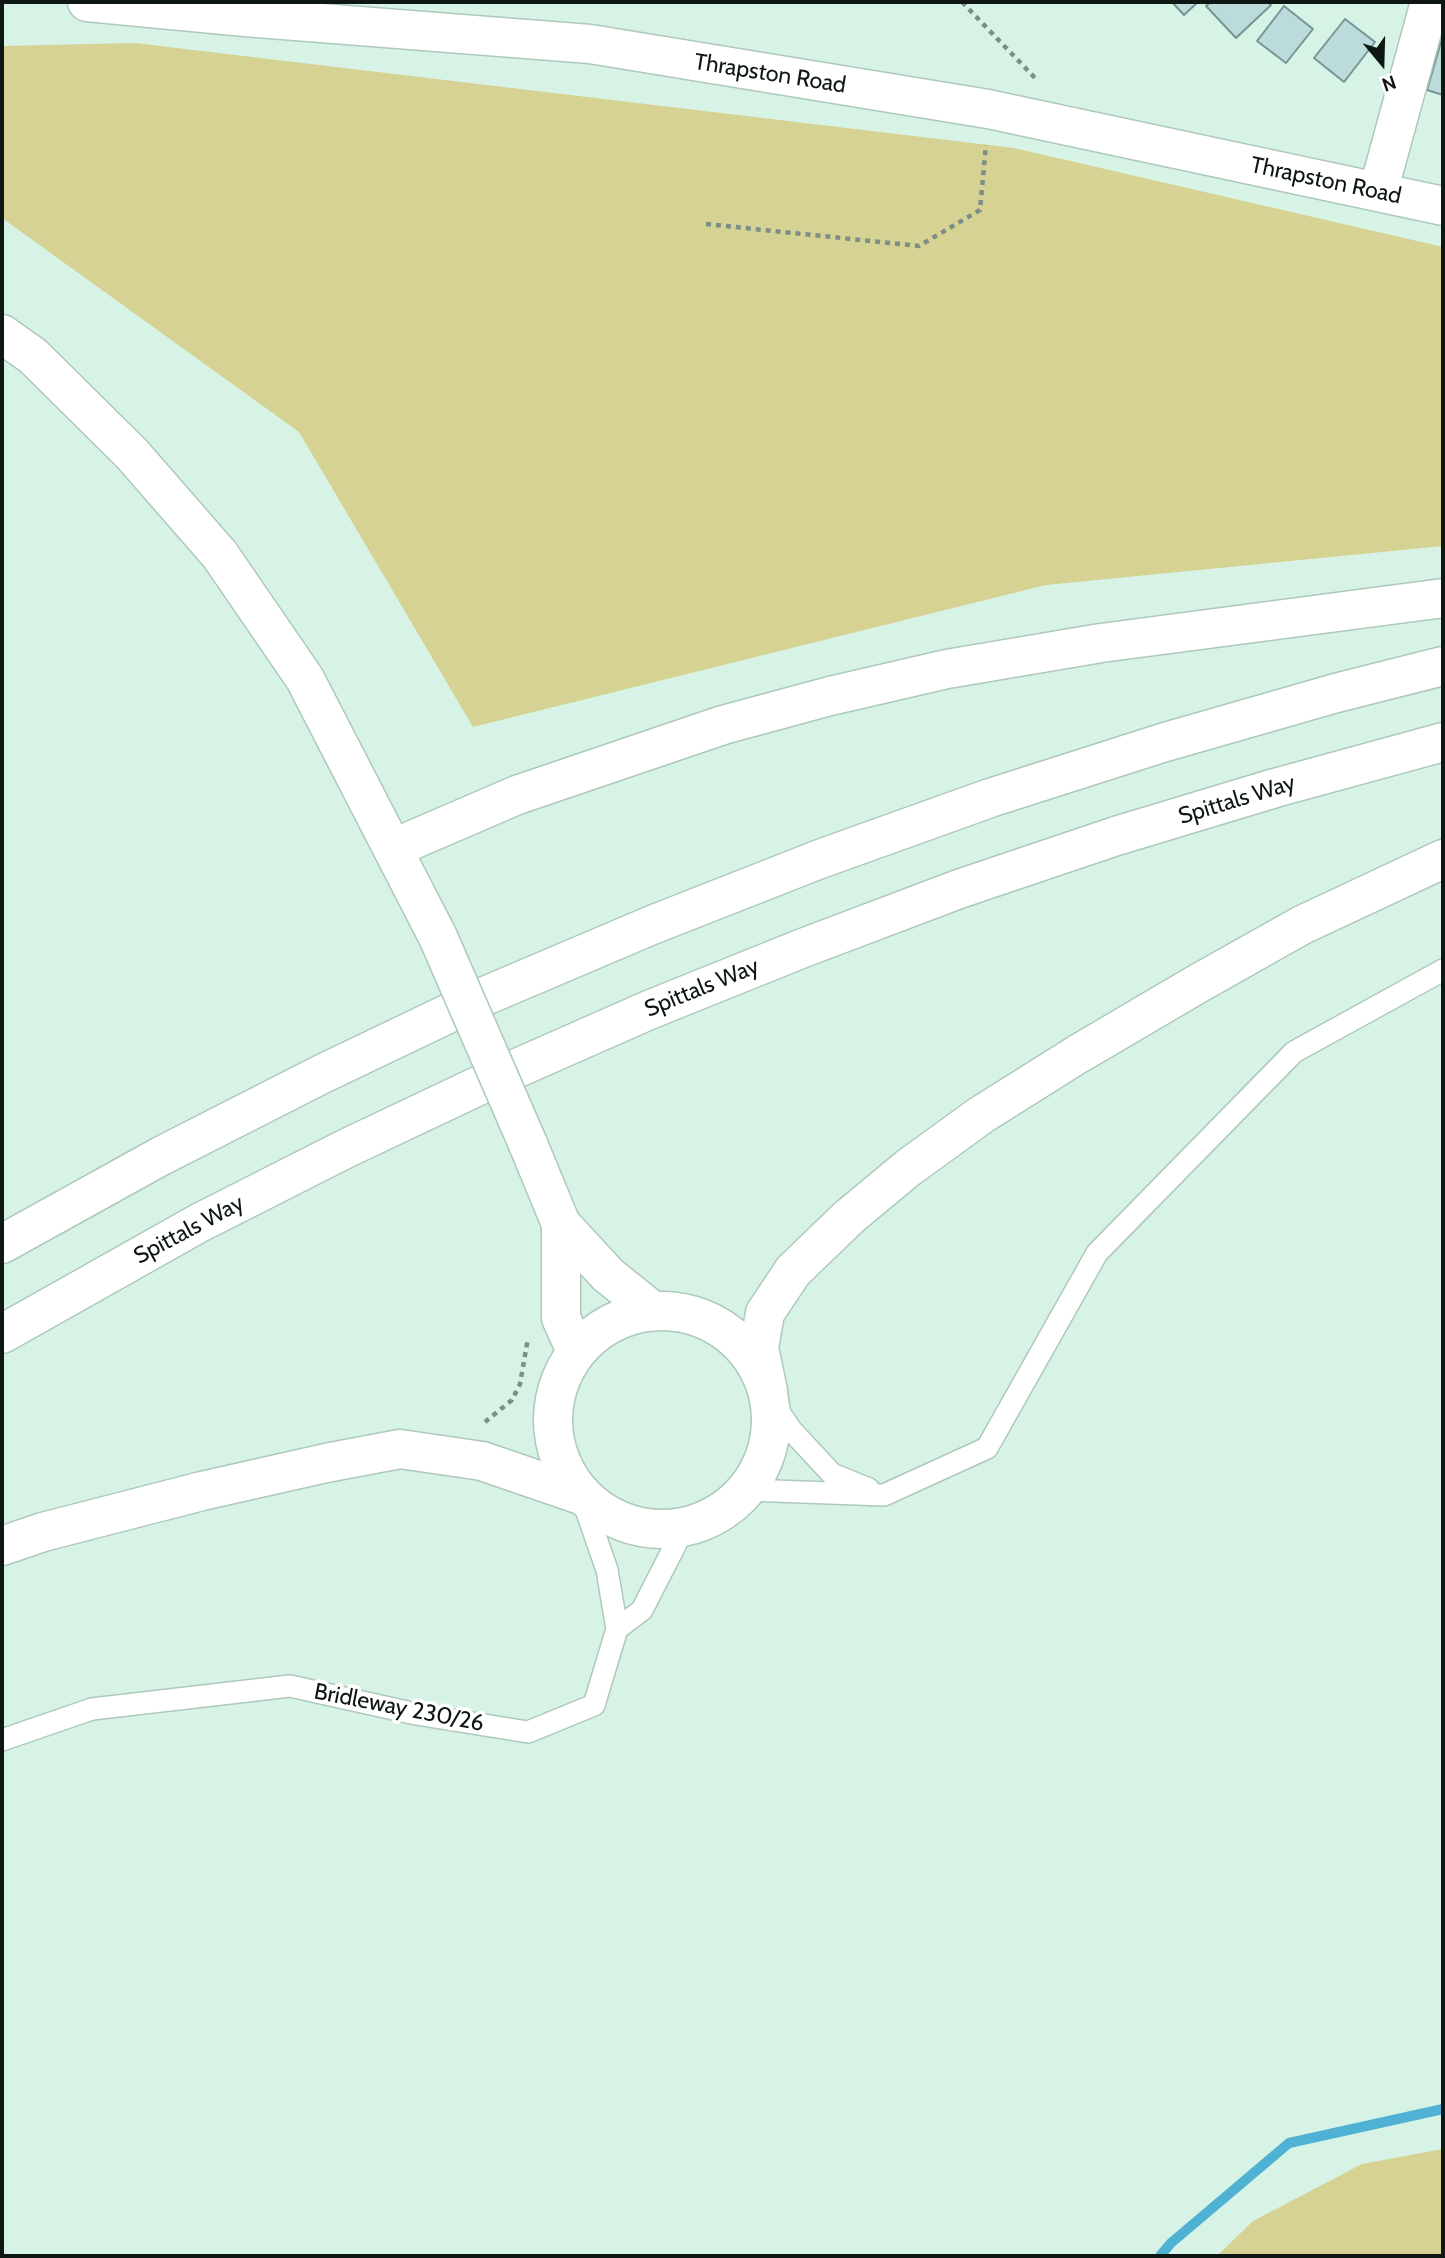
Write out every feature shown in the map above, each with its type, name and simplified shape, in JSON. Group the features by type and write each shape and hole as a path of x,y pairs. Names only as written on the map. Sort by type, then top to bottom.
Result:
{"main road":[{"name":"Thrapston Road","path":"88,2 590,44 988,109 1443,206"},
{"path":"1378,192 1430,2"},
{"path":"2,334 33,356 132,454 220,555 305,679 438,937 561,1224 608,1275 653,1311"},
{"path":"394,848 517,795 723,725 830,696 947,670 1101,643 1443,598"},
{"path":"2,1244 161,1156 322,1074 485,996 652,925 820,859 990,797 1162,743 1336,693 1443,666"},
{"name":"Spittals Way","path":"2,1334 199,1223 347,1148 497,1077 649,1010 803,947 1116,836 1275,788 1443,742"},
{"path":"2,1546 43,1532 202,1491 400,1449 482,1461 581,1495 618,1521 660,1530 702,1523 747,1490 770,1440 769,1395 759,1348 765,1313 793,1271 849,1217 908,1168 981,1115 1199,983 1302,925 1443,859"},
{"path":"561,1224 561,1318 575,1349"},
{"path":"581,1495 557,1454 553,1406 562,1375 575,1349 604,1327 653,1311 692,1314 718,1325 755,1363 769,1395"}],"lane":[{"path":"747,1490 884,1494 987,1448 1097,1253 1294,1052 1443,970"},
{"path":"769,1395 792,1431 832,1474 884,1494"},
{"path":"581,1495 607,1570 617,1629 642,1610 684,1528"},
{"name":"Bridleway 230/26","path":"2,1741 92,1709 290,1686 416,1714 528,1732 594,1705 617,1629"}],"path":[{"path":"962,2 1083,129"},
{"path":"706,225 919,247 981,210 988,109"},
{"path":"480,1425 512,1400 520,1384 529,1336"}],"shaded area":[{"path":"135,43 1014,148 1443,247 1443,546 1046,585 473,727 299,432 2,218 2,46"},
{"path":"1443,2149 1443,2256 1217,2256 1253,2221 1362,2164"}],"building":[{"path":"1172,2 1198,2 1184,15"},
{"path":"1211,2 1267,2 1271,5 1236,38 1206,6"},
{"path":"1284,6 1313,29 1286,63 1257,41"},
{"path":"1345,19 1375,42 1344,82 1314,58"},
{"path":"1443,35 1443,95 1427,90"}],"waterway":[{"path":"1160,2256 1171,2243 1289,2143 1443,2109"}]}
